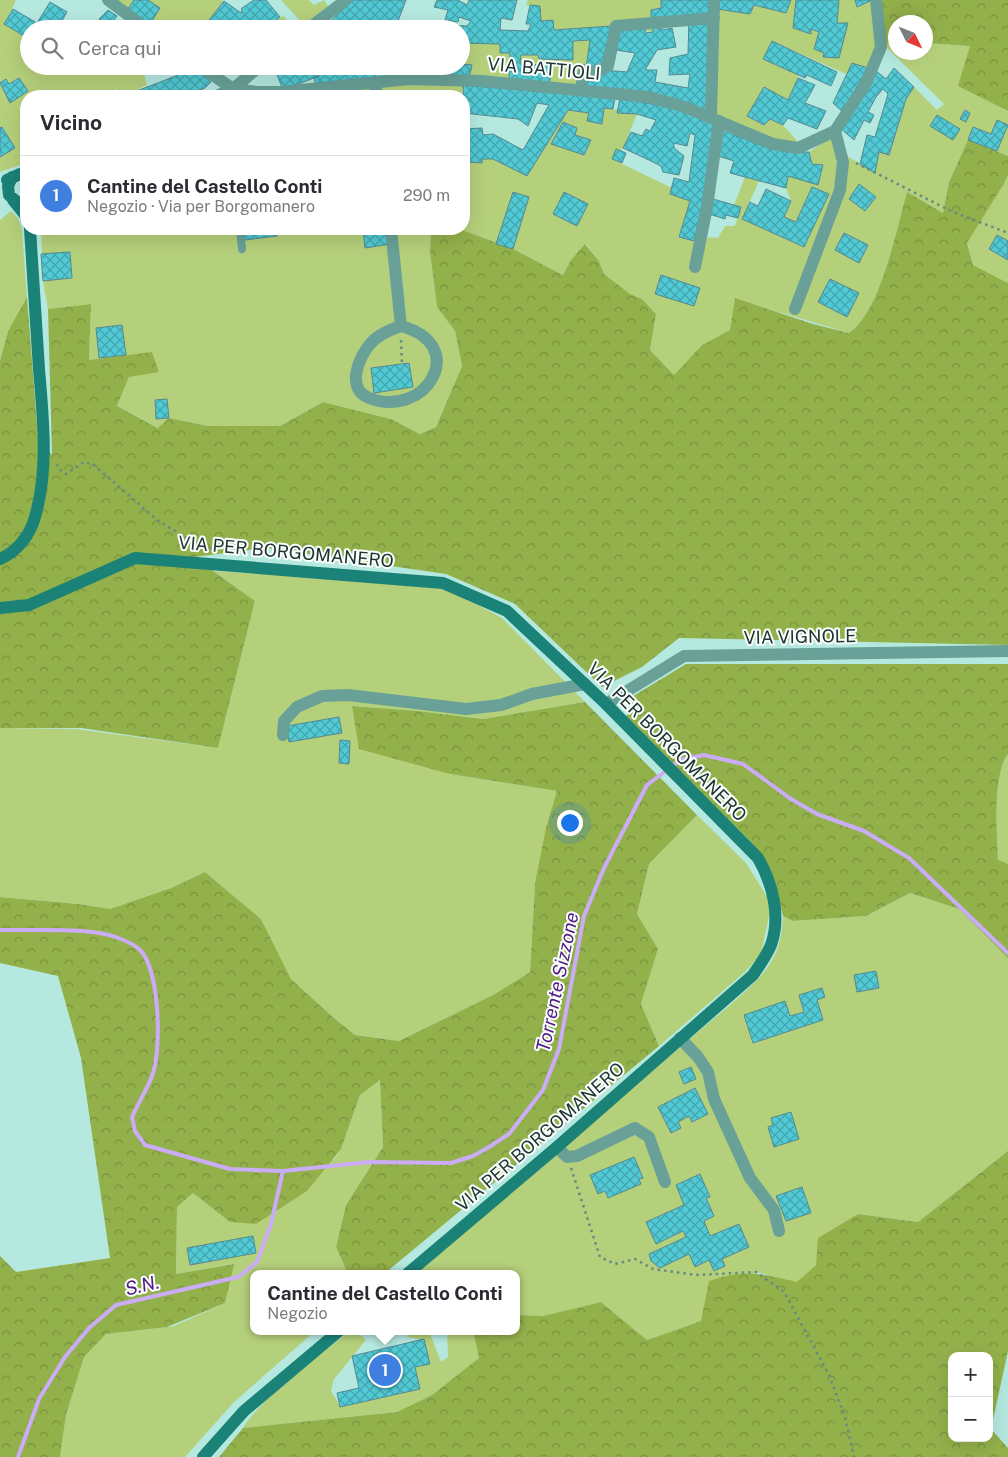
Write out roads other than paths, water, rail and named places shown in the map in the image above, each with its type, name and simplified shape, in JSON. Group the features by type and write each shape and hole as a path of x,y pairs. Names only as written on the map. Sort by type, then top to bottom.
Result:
{"main road":[{"path":"0,184 20,174"},
{"path":"12,177 8,186 7,196 20,210"},
{"path":"7,196 20,200"},
{"path":"0,559 17,548 29,532 35,516 42,477 44,433 30,235"},
{"name":"VIA PER BORGOMANERO","path":"0,608 29,605 135,558 443,583 507,611 606,704 758,858 766,872 778,920 771,946 753,975 558,1147 412,1270"},
{"path":"203,1457 244,1411 333,1335"}],"street":[{"path":"108,0 135,20"},
{"path":"320,20 346,0"},
{"path":"695,267 707,207 715,119 714,0"},
{"path":"795,309 840,190 843,162 835,131 866,83 881,47 876,0"},
{"path":"581,90 584,70 595,72 608,66 613,50 616,26 714,18"},
{"path":"213,75 233,89 249,75"},
{"name":"VIA BATTIOLI","path":"300,90 409,79 482,81 648,97 685,107 773,144 798,148 835,131"},
{"path":"376,82 377,90"},
{"name":"VIA BATTIOLI","path":"233,89 249,90"},
{"path":"391,235 401,326"},
{"path":"401,326 412,329 425,337 434,350 437,366 431,382 420,394 402,400 384,403 367,398 358,387 356,372 361,357 372,342 386,331 401,326"},
{"name":"VIA VIGNOLE","path":"606,704 684,656 1008,651"},
{"path":"283,735 284,721 290,714 297,707 322,696 348,695 466,709 501,706 532,694 585,684"},
{"path":"680,1038 698,1057 708,1072 714,1099 721,1115 750,1178 774,1210 779,1231"},
{"path":"558,1147 567,1157 577,1156 635,1128 649,1137 665,1182"}],"lane":[{"path":"241,235 242,249"}],"waterway":[{"name":"Torrente Sizzone","path":"672,766 680,760 704,755 743,764 791,799 817,814 864,831 909,858 1008,953"},
{"name":"Torrente Sizzone","path":"0,930 62,930 109,935 134,945 147,960 155,992 158,1030 157,1049 152,1076 132,1117 135,1131 145,1145 230,1169 283,1171 369,1162 451,1163 473,1156 509,1134 543,1090 559,1049 584,916 604,868 647,785 667,770"},
{"name":"S.N.","path":"18,1457 39,1399 65,1357 89,1328 116,1305 238,1277 257,1262 271,1224 283,1171"}],"place":[{"name":"Cantine del Castello Conti","path":"385,1370"}]}
